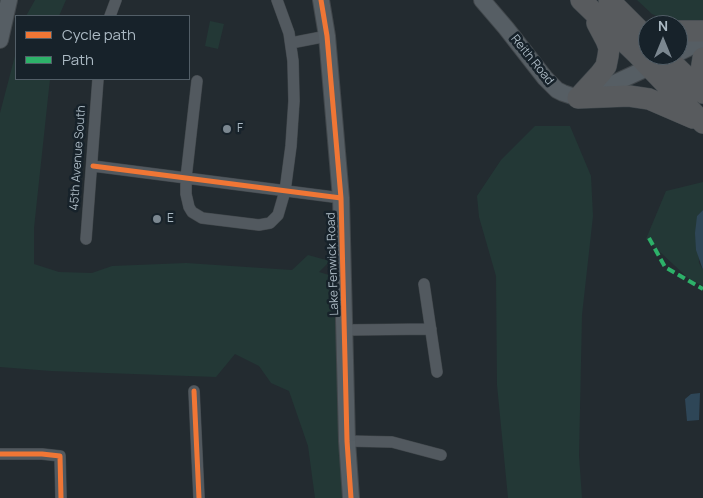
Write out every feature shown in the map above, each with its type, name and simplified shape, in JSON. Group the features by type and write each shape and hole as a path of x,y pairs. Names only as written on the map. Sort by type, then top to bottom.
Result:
{"highway":[{"path":"609,0 638,29"},
{"path":"614,0 639,15"},
{"path":"578,98 606,66 609,48 585,4"},
{"path":"585,4 638,39"},
{"path":"688,31 703,31"},
{"path":"703,58 701,71 703,79"},
{"path":"671,65 702,122"},
{"path":"674,65 703,93"},
{"path":"578,98 629,96 649,99 702,122"}],"street":[{"path":"0,40 9,0"},
{"path":"110,15 116,0"},
{"path":"197,81 186,178 187,201 190,210 202,218 264,225 274,220 278,215 284,191 291,146 294,101 291,43 286,21 277,0"},
{"name":"Lake Fenwick Road","path":"321,0 327,36 341,198 347,441 351,497"},
{"name":"Reith Road","path":"482,0 551,85 563,93 578,98"},
{"path":"291,43 327,36"},
{"path":"688,48 703,41"},
{"path":"578,98 607,88 653,65"},
{"name":"45th Avenue South","path":"86,239 98,80"},
{"path":"92,166 341,198"},
{"path":"424,284 437,372"},
{"path":"344,330 431,330"},
{"path":"194,391 199,498"},
{"path":"347,441 392,442 441,455"},
{"path":"0,454 60,456 61,498"}],"green space":[{"path":"35,0 66,0 59,15 27,15"},
{"path":"637,0 703,0 703,20 688,23 688,15 652,14"},
{"path":"210,21 224,24 218,49 205,46"},
{"path":"15,56 15,80 50,80 34,228 34,264 59,272 92,273 112,266 186,263 292,270 308,255 330,261 319,272 336,277 344,498 315,498 308,446 289,391 271,383 259,366 235,354 216,377 51,371 0,367 0,113"},
{"path":"535,126 570,126 591,176 593,216 582,315 579,456 582,498 508,498 497,385 496,276 479,217 477,196 501,160"},
{"path":"703,182 703,210 697,216 699,263 703,270 703,286 688,278 646,239 666,191"}],"water":[{"path":"703,210 703,270 696,250 695,233 697,216"},
{"path":"700,393 699,420 687,421 685,399 691,394"}],"marked path":[{"path":"649,238 665,267 703,289"}],"cycle path":[{"path":"321,0 327,36 341,198 347,441 351,498"},
{"path":"93,166 341,198"},
{"path":"194,391 199,498"},
{"path":"0,454 60,456 61,498"}],"place":[{"name":"F","path":"227,129"},
{"name":"E","path":"157,219"}]}
